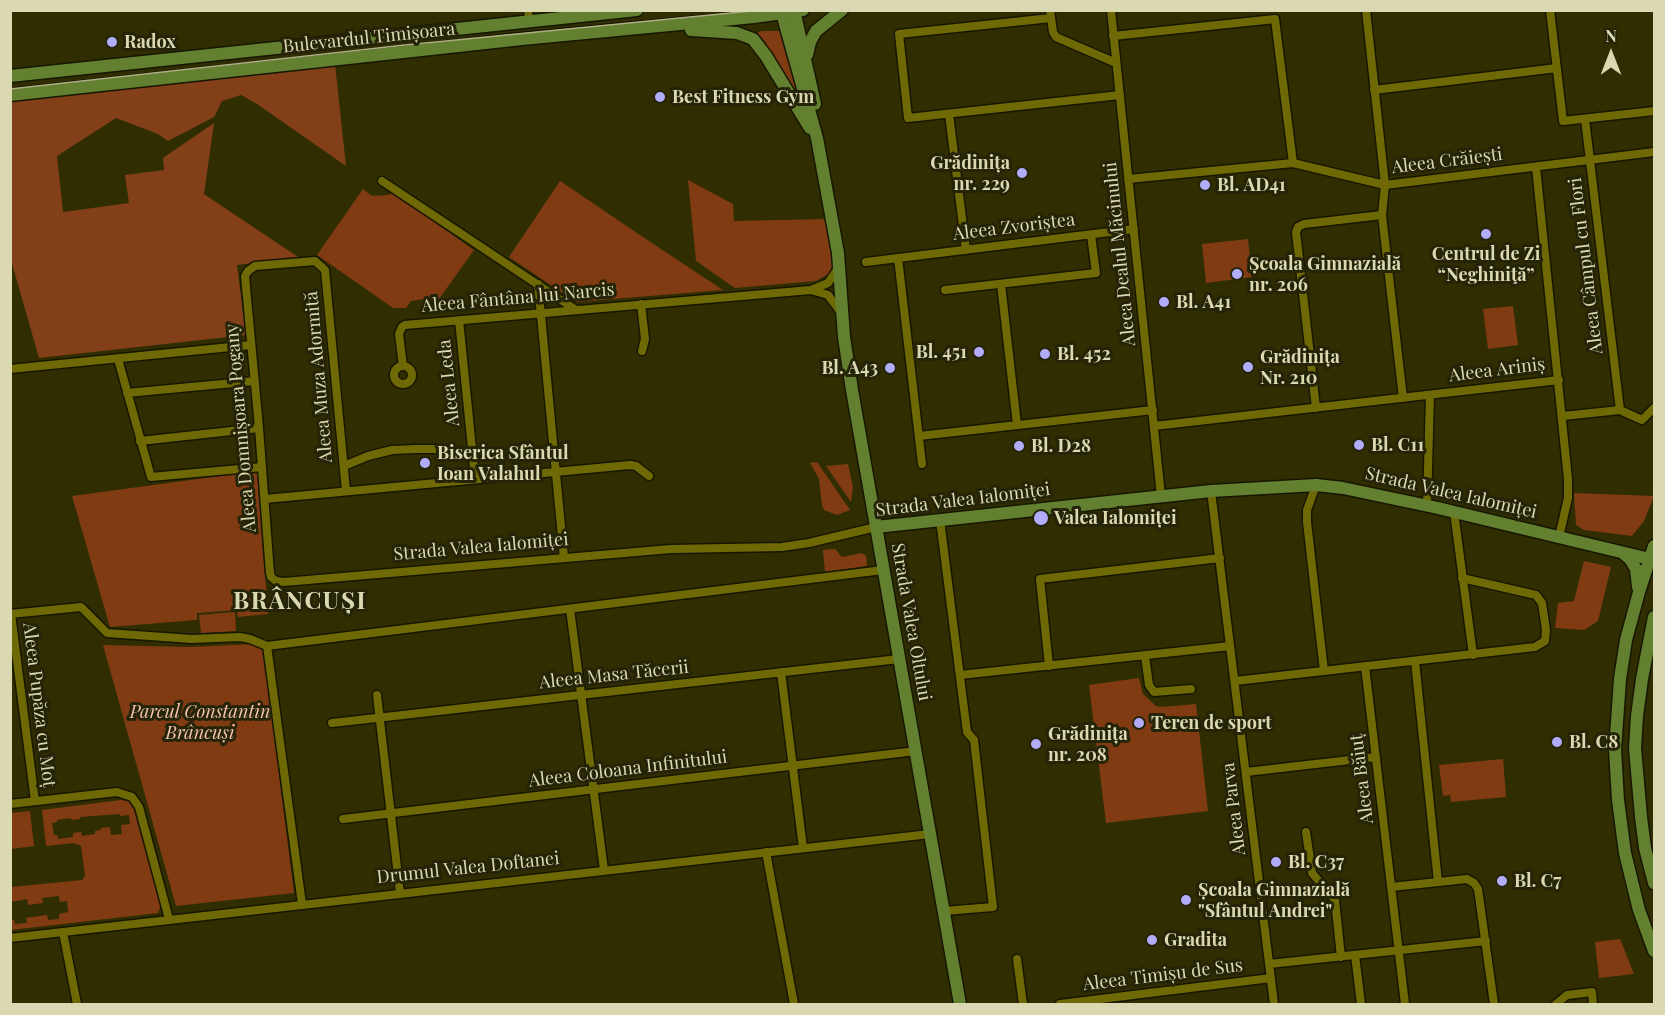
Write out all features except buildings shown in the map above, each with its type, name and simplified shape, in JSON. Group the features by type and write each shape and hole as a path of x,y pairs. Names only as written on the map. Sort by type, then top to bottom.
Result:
{"main road":[{"name":"Bulevardul Timișoara","path":"10,76 140,63 529,15 636,10"},
{"path":"806,59 810,42 816,31 842,10"},
{"name":"Bulevardul Timișoara","path":"10,95 511,40 648,28 711,16 791,12"},
{"name":"Strada Valea Oltului","path":"791,12 806,59 814,102 817,138"},
{"name":"Strada Valea Oltului","path":"791,12 840,266 845,350 960,1005"},
{"path":"648,28 732,32 753,39 817,138"},
{"path":"140,63 142,81"},
{"name":"Strada Valea Ialomiței","path":"876,527 1211,490 1316,485 1355,490 1652,559"},
{"path":"1654,546 1626,640 1620,679 1616,768 1625,853 1639,910 1654,951"},
{"path":"1620,552 1630,559 1636,569 1639,592"},
{"path":"1654,617 1642,679 1635,748 1641,817 1654,883"}],"street":[{"name":"Aleea Dealul Măcinului","path":"1111,10 1161,496"},
{"path":"1366,10 1385,185 1382,215 1402,398"},
{"path":"1550,10 1563,121 1654,111"},
{"path":"1116,63 1056,37 1053,32 1051,14 899,34 908,118 1120,95"},
{"path":"1113,36 1275,20 1293,163"},
{"path":"1374,90 1557,68"},
{"path":"949,114 966,250"},
{"name":"Aleea Câmpul cu Flori","path":"1585,119 1620,410"},
{"name":"Aleea Crăiești","path":"1128,179 1293,163 1385,185 1654,152"},
{"path":"1536,167 1559,380"},
{"path":"382,181 576,310"},
{"path":"1316,408 1296,232 1304,224 1382,215"},
{"name":"Aleea Zvoriștea","path":"866,262 1134,229"},
{"name":"Aleea Dealul Măcinului","path":"945,290 1096,273 1091,234"},
{"path":"898,258 922,464"},
{"name":"Aleea Muza Adormită","path":"248,271 255,266 315,261 325,270 346,491"},
{"path":"811,290 828,283 840,266"},
{"name":"Aleea Domnișoara Pogany","path":"248,271 244,276 255,381 270,573 276,581"},
{"path":"538,284 564,558"},
{"path":"1001,284 1017,425"},
{"path":"811,290 828,295 842,312"},
{"name":"Aleea Fântâna lui Narcis","path":"403,366 399,333 405,325 811,290"},
{"name":"Aleea Fântâna lui Narcis","path":"641,304 645,339 642,351"},
{"name":"Aleea Leda","path":"459,320 475,478"},
{"path":"10,369 251,345"},
{"path":"118,358 151,477 262,467"},
{"name":"Aleea Ariniș","path":"1154,426 1559,380 1569,489 1559,537"},
{"path":"127,393 255,381"},
{"path":"1427,506 1430,395"},
{"path":"1563,416 1620,410 1642,420 1654,408"},
{"path":"919,436 1153,410"},
{"path":"140,441 259,428"},
{"path":"344,466 368,456 392,450 416,448 442,449 473,458"},
{"path":"265,499 630,465 636,466 649,476"},
{"path":"1316,485 1307,510 1307,522 1324,671"},
{"name":"Aleea Parva","path":"1211,490 1274,1005"},
{"path":"1454,512 1473,655"},
{"path":"940,520 967,732 974,740 993,906 944,911"},
{"name":"Strada Valea Ialomiței","path":"276,581 683,548 782,547 819,541 876,527"},
{"path":"1049,666 1040,579 1220,558"},
{"path":"11,614 78,606 85,609 105,632 192,639 240,637 267,646 884,570"},
{"path":"1235,681 1473,655 1539,646 1545,641 1546,630 1542,603 1536,595 1462,578"},
{"path":"570,609 603,870"},
{"name":"Aleea Pupăza cu Moț","path":"11,614 35,801"},
{"path":"267,646 302,904"},
{"path":"960,675 1230,646"},
{"path":"1145,656 1149,685 1154,692 1191,689"},
{"name":"Aleea Masa Tăcerii","path":"332,723 899,659"},
{"path":"1415,661 1438,882"},
{"name":"Aleea Băiuț","path":"1365,666 1405,1005"},
{"path":"781,672 803,848"},
{"path":"377,695 400,893"},
{"name":"Aleea Coloana Infinitului","path":"344,819 916,751"},
{"path":"1246,772 1376,757"},
{"path":"10,804 117,792 132,797 139,807 169,919"},
{"path":"1306,832 1312,873 1335,900 1341,957"},
{"name":"Drumul Valea Doftanei","path":"10,938 930,834"},
{"path":"766,852 794,1005"},
{"path":"1391,887 1467,879 1474,883 1478,889 1494,1005"},
{"path":"63,932 77,1005"},
{"path":"1269,964 1486,941"},
{"path":"1355,955 1361,1005"},
{"path":"1017,959 1023,1005"},
{"name":"Aleea Timișu de Sus","path":"1060,1005 1271,978"},
{"path":"1556,1005 1567,994 1592,992 1593,1005"}],"green space":[{"path":"780,31 797,96 764,40 757,33"},
{"path":"688,180 733,204 734,221 827,219 834,264 830,273 816,281 735,288 696,261"},
{"path":"560,181 723,290 576,302 509,257"},
{"path":"363,189 372,196 393,193 474,250 434,306 424,299 411,301 406,308 393,308 317,255"},
{"path":"1248,239 1252,277 1206,283 1202,244"},
{"path":"1513,306 1518,345 1488,349 1483,309"},
{"path":"817,462 850,510 837,515 824,510 819,479 810,463"},
{"path":"848,464 853,487 851,502 826,466"},
{"path":"257,471 268,614 238,617 237,610 197,613 197,620 110,627 72,496"},
{"path":"1574,493 1654,496 1644,521 1632,536 1584,530 1576,525"},
{"path":"835,549 842,557 862,553 866,556 867,566 825,572 823,550"},
{"path":"1584,561 1611,567 1598,621 1584,630 1555,628 1558,603 1574,601"},
{"path":"235,612 236,631 201,633 199,615"},
{"name":"Parcul Constantin Brâncuși","path":"253,644 263,648 294,893 176,906 103,645 190,647"},
{"path":"1139,678 1143,694 1156,706 1196,704 1208,811 1106,823 1089,685"},
{"path":"1503,759 1506,797 1451,802 1450,795 1443,796 1439,765"},
{"path":"128,801 133,806 161,905 158,913 11,930 10,920 14,920 15,924 27,923 26,918 47,915 48,920 59,919 59,914 68,912 67,901 60,902 59,896 42,898 43,903 28,905 27,899 11,902 11,887 82,880 85,876 81,846 74,843 46,846 42,810","holes":["120,814 120,816 129,815 130,824 121,825 122,834 111,835 110,827 101,828 95,831 95,834 82,836 81,832 73,833 73,837 58,839 57,835 54,835 52,823 57,820"]},
{"path":"30,811 34,846 11,849 11,813"},
{"path":"1620,939 1634,974 1599,978 1595,942"}],"shaded area":[{"path":"335,64 346,166 241,95 222,101 214,117 168,141 158,134 116,118 57,156 63,212 129,203 125,175 164,170 163,158 214,123 204,194 298,257 237,265 246,335 39,358 11,260 11,101"}],"tram line":[{"path":"10,89 405,45 761,10"}],"place":[{"name":"Radox","path":"112,42"},
{"name":"Best Fitness Gym","path":"660,97"},
{"name":"Grădinița nr. 229","path":"1022,173"},
{"name":"Bl. AD41","path":"1205,185"},
{"name":"Centrul de Zi “Neghiniţă”","path":"1486,234"},
{"name":"Școala Gimnazială nr. 206","path":"1237,274"},
{"name":"Bl. A41","path":"1164,302"},
{"name":"Bl. 451","path":"979,352"},
{"name":"Bl. 452","path":"1045,354"},
{"name":"Grădinița Nr. 210","path":"1248,367"},
{"name":"Bl. A43","path":"890,368"},
{"name":"Bl. C11","path":"1359,445"},
{"name":"Bl. D28","path":"1019,446"},
{"name":"Biserica Sfântul Ioan Valahul","path":"425,463"},
{"name":"Valea Ialomiței","path":"1041,518"},
{"name":"Teren de sport","path":"1139,723"},
{"name":"Bl. C8","path":"1557,742"},
{"name":"Grădinița nr. 208","path":"1036,744"},
{"name":"Bl. C37","path":"1276,862"},
{"name":"Bl. C7","path":"1502,881"},
{"name":"Școala Gimnazială \"Sfântul Andrei\"","path":"1186,900"},
{"name":"Gradita","path":"1152,940"}],"district":[{"name":"BRÂNCUȘI","path":"300,602"}]}
